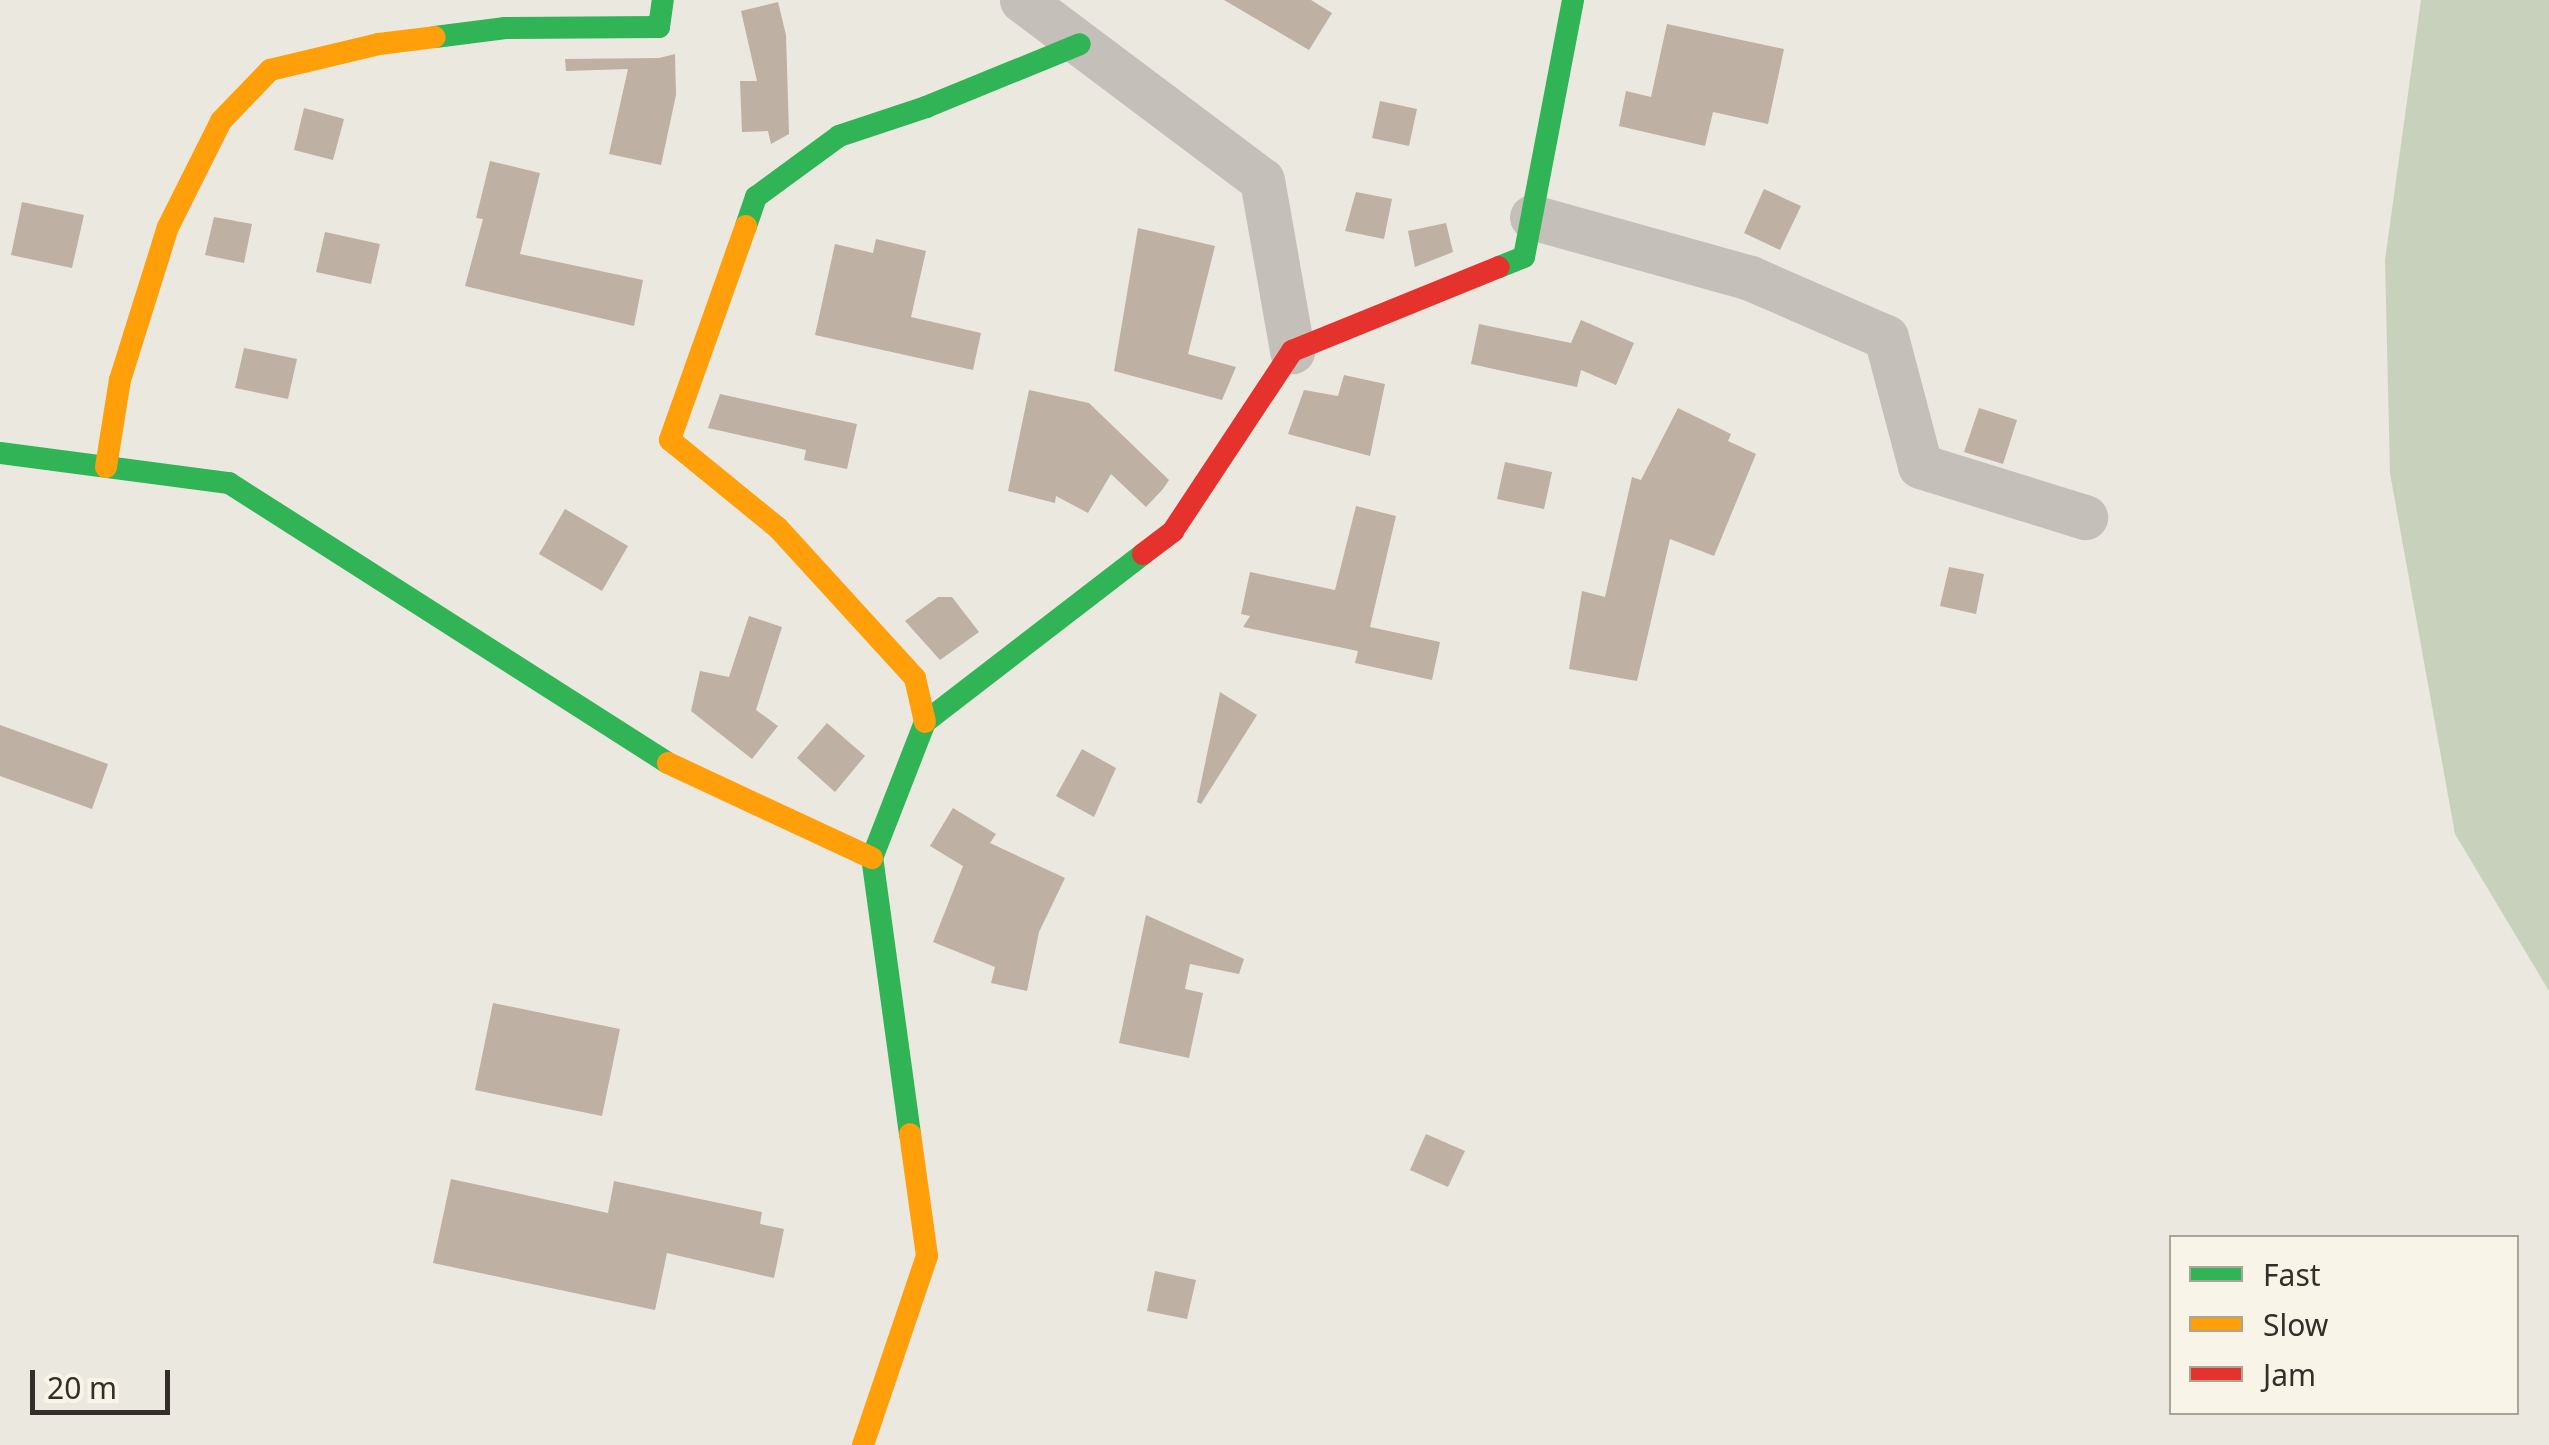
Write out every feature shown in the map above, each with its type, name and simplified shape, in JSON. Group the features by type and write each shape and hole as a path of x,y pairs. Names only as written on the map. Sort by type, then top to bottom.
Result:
{"street":[{"path":"106,467 120,380 168,227 222,121 270,70 379,44 505,28 659,27 664,0"},
{"path":"1022,0 1262,180 1292,351"},
{"path":"864,1445 928,1256 872,858 925,722 1173,532 1292,351 1524,258 1572,0"},
{"path":"925,722 914,678 778,528 670,440 756,198 838,136 926,107 1080,44"},
{"path":"1532,216 1750,278 1886,338 1920,466 2085,517"},
{"path":"0,453 229,483 468,632 655,757 872,858"}],"green space":[{"path":"2421,0 2549,0 2549,991 2455,834 2390,473 2385,260"}],"building":[{"path":"1224,0 1311,0 1332,13 1309,50"},
{"path":"778,2 786,35 789,134 771,144 768,131 742,132 740,81 757,81 741,11"},
{"path":"1667,24 1784,49 1768,124 1713,112 1705,146 1619,126 1626,91 1651,97"},
{"path":"675,54 676,95 661,165 609,154 628,69 566,71 565,59 659,58"},
{"path":"1380,101 1417,109 1409,146 1372,138"},
{"path":"304,108 344,119 333,160 294,150"},
{"path":"490,161 540,173 520,254 643,280 634,326 465,286 483,219 476,218"},
{"path":"1764,189 1801,206 1780,250 1744,233"},
{"path":"1356,192 1392,199 1384,239 1345,231"},
{"path":"22,202 84,215 72,268 11,255"},
{"path":"214,217 252,224 244,263 205,255"},
{"path":"1446,223 1453,252 1415,267 1408,231"},
{"path":"1138,228 1215,246 1188,354 1236,367 1222,400 1114,371"},
{"path":"325,232 380,244 371,284 316,272"},
{"path":"876,239 926,251 911,317 981,333 973,370 815,335 835,244 873,253"},
{"path":"1581,320 1634,343 1616,385 1581,370 1577,387 1471,364 1479,324 1571,343"},
{"path":"244,348 297,359 288,399 235,388"},
{"path":"1344,375 1385,384 1370,456 1288,434 1304,390 1338,396"},
{"path":"1029,390 1089,403 1169,480 1163,489 1146,507 1111,474 1088,513 1056,496 1055,503 1008,491"},
{"path":"720,394 857,424 847,469 804,460 806,450 708,428"},
{"path":"1678,408 1731,434 1728,441 1756,454 1714,556 1670,539 1637,681 1569,669 1582,591 1605,597 1632,477 1641,480"},
{"path":"1979,408 2017,420 2003,464 1964,452"},
{"path":"1505,462 1552,472 1544,509 1497,499"},
{"path":"1356,506 1396,516 1370,627 1440,642 1432,680 1355,663 1358,651 1243,627 1250,616 1241,614 1250,572 1335,590"},
{"path":"565,509 628,546 602,591 539,554"},
{"path":"1949,567 1984,574 1976,614 1940,606"},
{"path":"938,597 952,597 979,632 940,660 905,621"},
{"path":"749,616 782,627 756,710 778,726 752,759 691,711 700,671 729,677"},
{"path":"1220,692 1257,715 1201,804 1197,802"},
{"path":"827,723 865,756 835,792 797,758"},
{"path":"0,725 108,764 92,809 0,776"},
{"path":"1082,749 1116,768 1094,817 1056,796"},
{"path":"953,808 996,834 990,843 1065,878 1039,932 1027,991 991,983 995,967 933,942 963,866 930,846"},
{"path":"1146,915 1244,959 1239,974 1190,964 1185,989 1203,993 1189,1058 1119,1043"},
{"path":"493,1003 620,1029 602,1116 475,1090"},
{"path":"1426,1134 1465,1151 1448,1187 1410,1170"},
{"path":"451,1179 608,1213 614,1181 762,1212 760,1224 784,1229 774,1278 667,1253 655,1310 433,1263"},
{"path":"1155,1271 1196,1280 1187,1319 1147,1311"}],"traffic: fast":[{"path":"435,37 505,28 659,27 663,0"},
{"path":"1499,267 1524,257 1573,0"},
{"path":"746,226 756,197 839,136 926,107 1080,44"},
{"path":"0,453 229,483 668,763"},
{"path":"910,1134 872,858 925,722 1143,554"}],"traffic: slow":[{"path":"106,467 120,380 168,227 221,121 270,70 379,44 435,37"},
{"path":"746,226 670,440 778,528 915,678 925,722"},
{"path":"668,763 872,858"},
{"path":"863,1445 927,1256 910,1134"}],"traffic: jam":[{"path":"1143,554 1173,531 1292,351 1499,267"}]}
